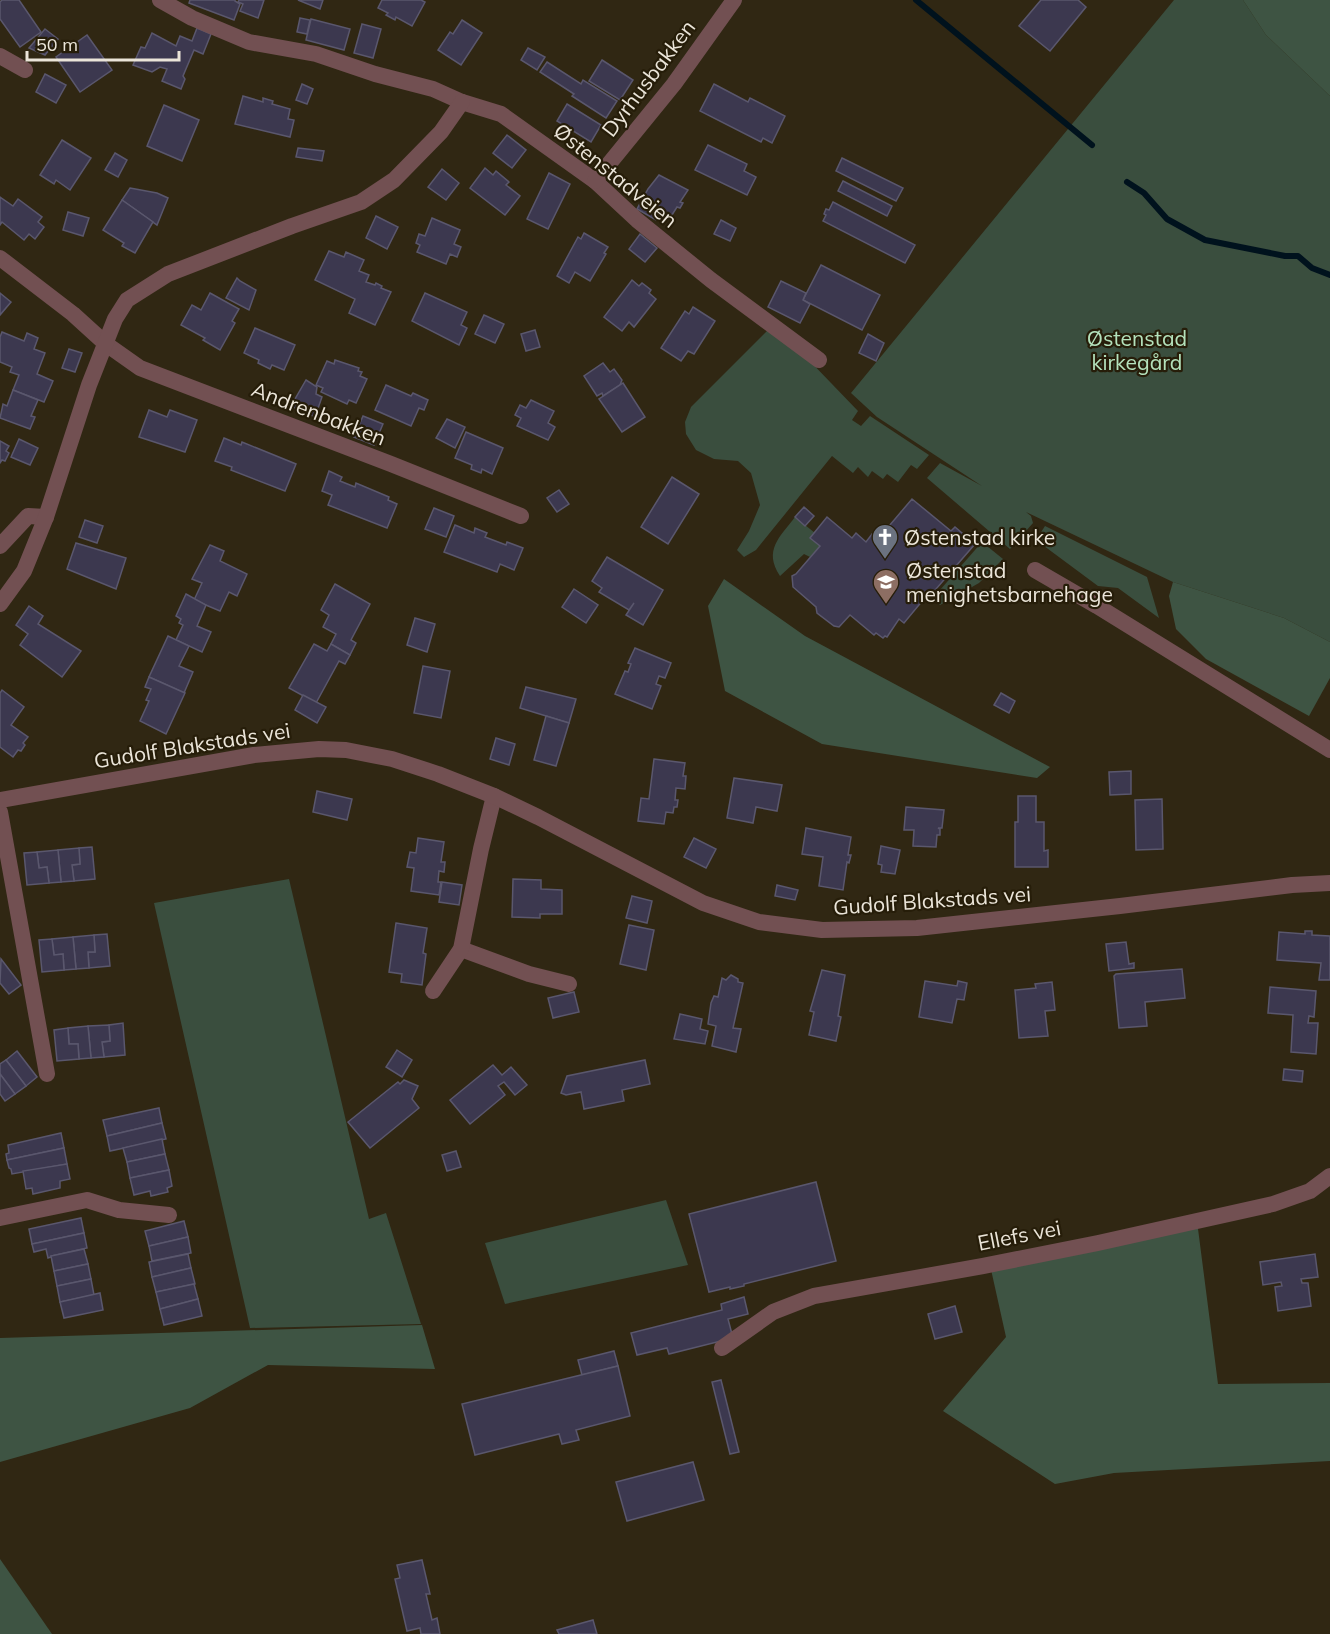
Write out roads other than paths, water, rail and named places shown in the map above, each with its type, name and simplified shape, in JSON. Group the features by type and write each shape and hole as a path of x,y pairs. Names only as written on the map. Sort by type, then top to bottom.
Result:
{"street":[{"name":"Østenstadveien","path":"160,0 192,18 249,42 316,54 375,74 433,89 462,102 501,114 594,181 636,220 711,280 819,360"},
{"name":"Dyrhusbakken","path":"594,181 674,84 734,0"},
{"path":"0,56 25,70"},
{"path":"0,604 24,570 46,517 71,437 115,319 127,300 142,288 168,274 292,225 361,202 394,180 441,132 462,102"},
{"name":"Andrenbakken","path":"0,258 73,314 106,345 140,368 521,516"},
{"path":"0,546 28,516 46,517"},
{"path":"1035,570 1330,750"},
{"name":"Gudolf Blakstads vei","path":"0,800 254,755 319,749 345,750 392,759 494,796 703,903 759,922 822,930 917,928 1281,886 1330,883"},
{"path":"433,991 461,948 494,796"},
{"path":"0,812 47,1074"},
{"path":"461,948 529,974 569,984"},
{"name":"Ellefs vei","path":"722,1348 773,1312 814,1296 1098,1243 1273,1204 1310,1191 1330,1176"},
{"path":"0,1218 87,1200 119,1210 169,1215"}],"waterway":[{"path":"916,0 1092,145"},
{"path":"1127,182 1144,193 1167,219 1205,240 1285,256 1298,256 1312,268 1330,275"}],"place":[{"name":"Østenstad kirke","path":"885,560"},
{"name":"Østenstad menighetsbarnehage","path":"886,605"}],"park label":[{"name":"Østenstad kirkegård","path":"1137,350"}]}
